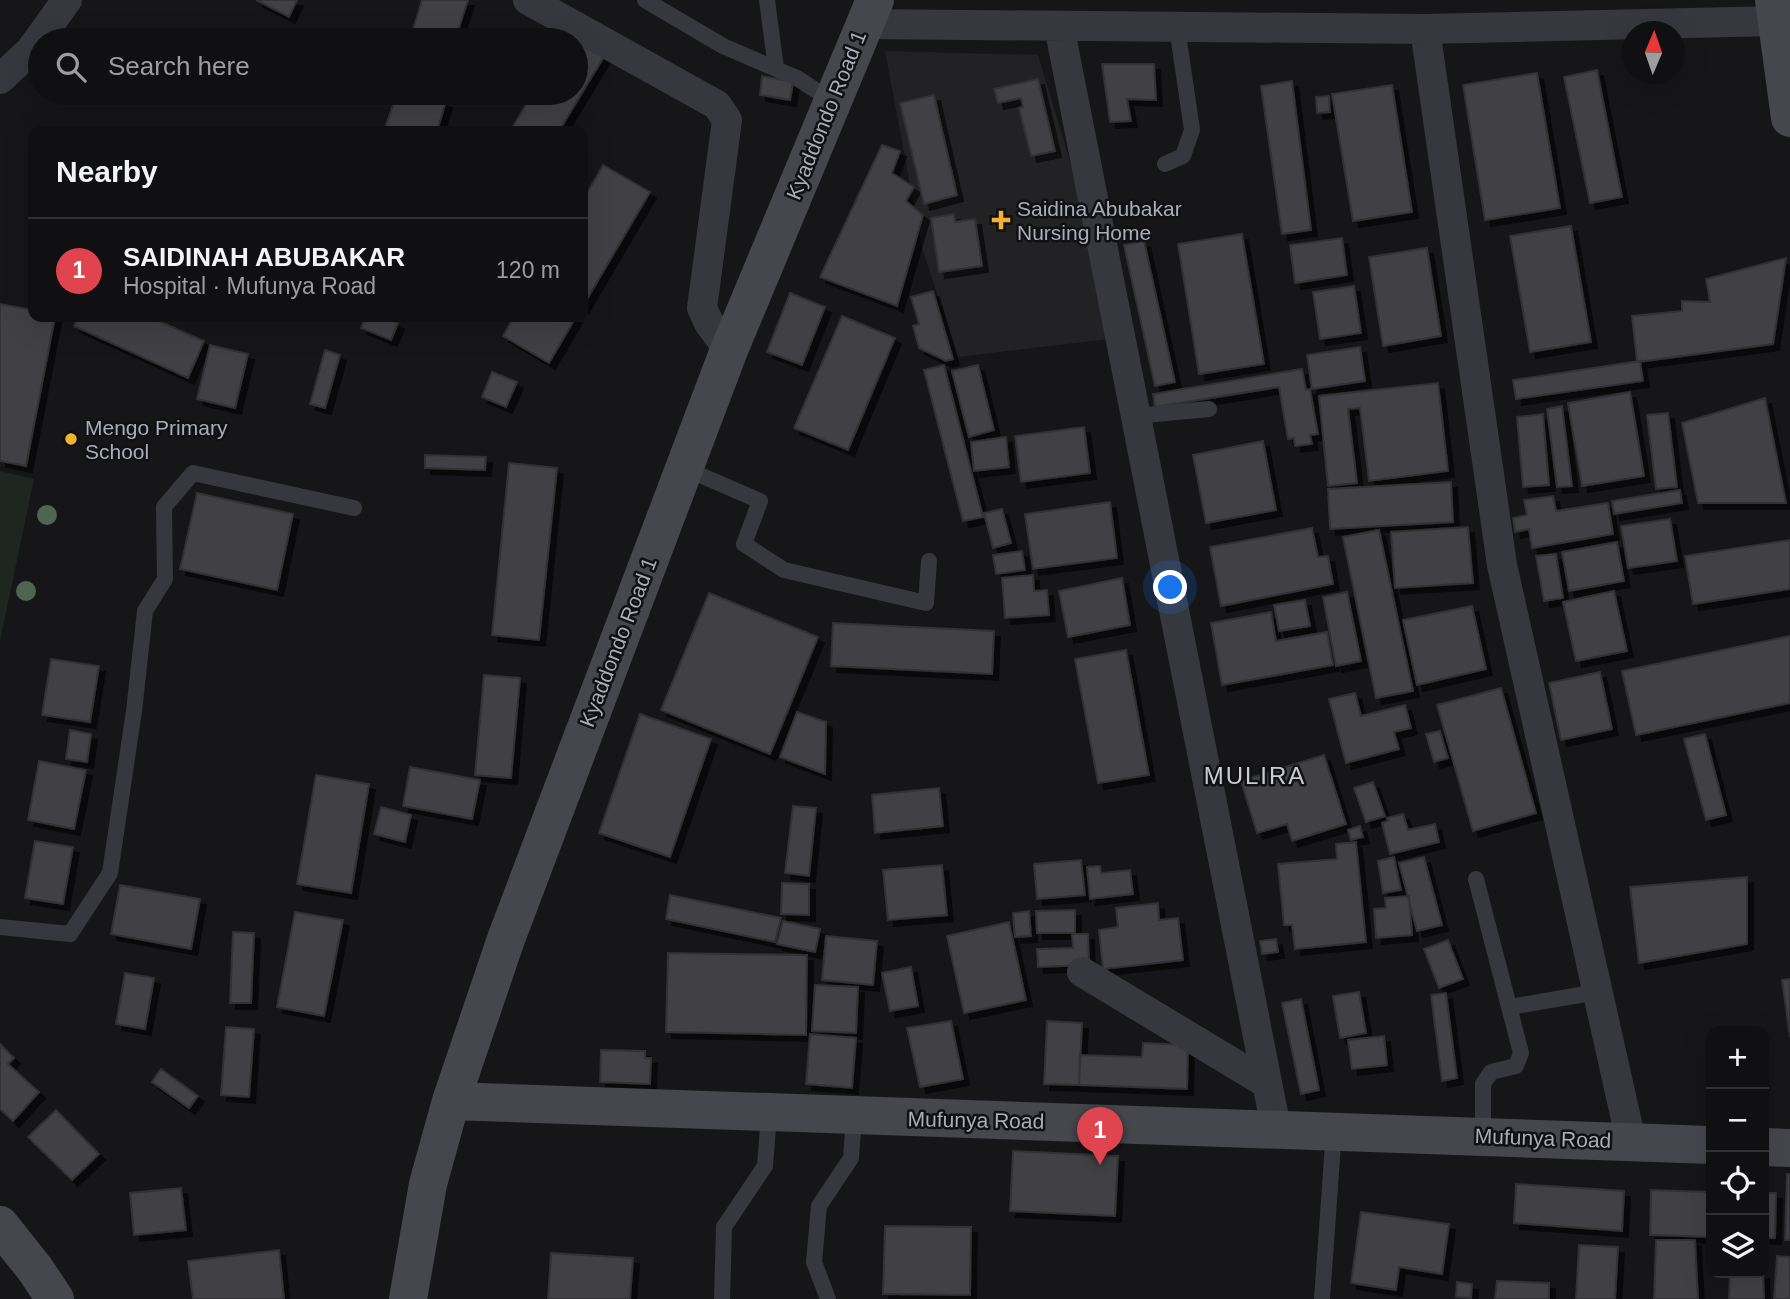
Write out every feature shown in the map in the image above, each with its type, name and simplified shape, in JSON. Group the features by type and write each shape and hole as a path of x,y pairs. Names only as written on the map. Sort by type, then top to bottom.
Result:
{"street":[{"path":"47,28 67,0"},
{"path":"528,0 578,28"},
{"path":"869,12 1059,26 1424,29 1775,10 1790,118"},
{"name":"Kyaddondo Road 1","path":"408,1299 428,1184 451,1101 506,939 729,350 869,12"},
{"path":"1059,26 1276,1128"},
{"path":"1424,29 1502,565 1631,1142"},
{"path":"588,33 717,105 727,120 702,308 709,323 729,350"},
{"path":"0,79 28,53"},
{"path":"1082,972 1266,1083"},
{"name":"Mufunya Road","path":"451,1101 1706,1145"},
{"path":"1769,1147 1790,1148"},
{"path":"0,1225 42,1289"}],"lane":[{"path":"645,0 723,46 797,78 832,101"},
{"path":"767,0 776,68"},
{"path":"1165,164 1183,156 1192,130 1177,27"},
{"path":"1135,416 1209,409"},
{"path":"684,468 760,501 744,544 785,570 926,603 929,561"},
{"path":"0,927 70,934 110,873 134,711 145,611 165,579 164,507 171,498 193,472 354,508"},
{"path":"1476,879 1521,1053 1516,1066 1491,1072 1483,1084 1483,1136"},
{"path":"1510,1007 1597,992"},
{"path":"722,1299 724,1227 765,1166 769,1114"},
{"path":"828,1299 814,1262 818,1206 851,1158 854,1117"},
{"path":"1322,1299 1334,1130"}],"shaded area":[{"name":"Saidina Abubakar Nursing Home","path":"885,51 1038,55 1079,191 1109,339 958,357 922,248"},
{"path":"0,471 34,479 0,641"}],"building":[{"path":"256,0 297,0 289,17"},
{"path":"422,0 468,0 459,28 413,28"},
{"path":"588,38 608,50 588,83"},
{"path":"1102,64 1154,64 1156,100 1127,99 1131,121 1110,122"},
{"path":"1597,70 1622,197 1590,203 1564,77"},
{"path":"1537,73 1560,208 1485,220 1463,85"},
{"path":"762,76 793,82 790,100 760,95"},
{"path":"1038,79 1055,151 1031,156 1019,108 1023,107 1021,98 998,103 994,89"},
{"path":"1292,81 1311,230 1282,234 1261,86"},
{"path":"1392,85 1412,212 1353,221 1332,94"},
{"path":"934,95 957,195 924,204 900,103"},
{"path":"1329,96 1330,112 1317,113 1316,97"},
{"path":"393,105 445,105 439,126 386,126"},
{"path":"526,105 575,105 562,126 513,126"},
{"path":"882,145 900,151 892,173 914,187 906,201 923,215 897,306 820,277"},
{"path":"603,165 650,192 588,297 588,191"},
{"path":"954,214 955,222 975,219 982,266 939,272 931,218"},
{"path":"1571,226 1591,342 1530,352 1510,236"},
{"path":"1242,234 1264,364 1199,374 1178,244"},
{"path":"1342,238 1347,275 1295,283 1290,245"},
{"path":"1144,241 1175,382 1155,386 1124,245"},
{"path":"1427,248 1441,336 1383,346 1369,257"},
{"path":"1786,258 1773,344 1637,362 1632,316 1682,311 1682,301 1710,302 1706,279"},
{"path":"1354,286 1361,333 1320,339 1313,292"},
{"path":"933,291 953,359 946,361 919,348 913,326 919,324 911,297"},
{"path":"790,293 825,307 802,365 767,352"},
{"path":"0,304 28,309 28,322 54,322 26,466 0,461"},
{"path":"842,316 895,338 848,450 794,428"},
{"path":"76,322 161,322 204,341 188,378 74,326"},
{"path":"363,322 398,323 391,340 361,328"},
{"path":"511,322 573,322 549,363 503,336"},
{"path":"210,345 248,354 235,408 197,399"},
{"path":"1360,347 1365,381 1312,389 1307,355"},
{"path":"325,350 340,355 325,408 310,404"},
{"path":"1640,361 1643,381 1516,399 1513,380"},
{"path":"944,365 983,517 963,521 924,370"},
{"path":"978,365 994,430 969,437 952,371"},
{"path":"1302,369 1306,390 1310,389 1318,434 1310,435 1312,444 1295,446 1294,438 1288,439 1279,387 1155,407 1153,394"},
{"path":"492,372 517,382 506,407 482,397"},
{"path":"1438,383 1448,471 1369,481 1360,408 1348,409 1357,483 1328,486 1319,396"},
{"path":"1630,392 1644,476 1582,486 1568,403"},
{"path":"1765,398 1786,503 1698,503 1682,423"},
{"path":"1562,406 1572,486 1557,487 1547,409"},
{"path":"1668,413 1677,487 1656,489 1647,415"},
{"path":"1543,414 1549,485 1523,487 1517,417"},
{"path":"1084,427 1090,473 1021,482 1015,436"},
{"path":"1006,437 1009,467 974,471 971,442"},
{"path":"1263,441 1276,510 1206,523 1193,455"},
{"path":"425,455 486,457 485,470 425,468"},
{"path":"509,463 557,468 539,640 492,635"},
{"path":"1451,482 1453,522 1330,529 1328,489"},
{"path":"1680,490 1682,503 1614,514 1612,501"},
{"path":"197,493 293,514 277,590 180,569"},
{"path":"1553,496 1556,511 1608,503 1613,534 1532,548 1529,529 1515,532 1513,518 1527,515 1524,500"},
{"path":"1110,502 1117,558 1033,569 1025,514"},
{"path":"1002,509 1011,543 993,548 984,513"},
{"path":"1670,519 1677,561 1628,568 1621,526"},
{"path":"1468,527 1473,583 1395,588 1391,532"},
{"path":"1312,528 1318,557 1328,556 1333,584 1221,606 1210,547"},
{"path":"1379,530 1413,691 1376,698 1343,537"},
{"path":"1790,540 1790,589 1693,604 1685,556"},
{"path":"1617,542 1624,581 1569,591 1562,552"},
{"path":"1022,551 1025,570 996,574 993,555"},
{"path":"1556,554 1563,598 1544,601 1536,556"},
{"path":"1033,575 1034,591 1047,590 1049,615 1005,618 1002,578"},
{"path":"1122,578 1130,625 1068,637 1059,591"},
{"path":"1614,591 1627,651 1576,661 1563,602"},
{"path":"1347,592 1361,661 1336,666 1323,597"},
{"path":"709,593 818,637 770,754 661,710"},
{"path":"1305,600 1310,626 1279,631 1274,605"},
{"path":"1472,606 1486,669 1417,685 1403,620"},
{"path":"1271,612 1276,641 1327,632 1333,665 1222,685 1211,623"},
{"path":"833,623 994,631 992,674 831,666"},
{"path":"1790,636 1790,703 1636,735 1622,671"},
{"path":"1126,650 1149,775 1098,783 1075,659"},
{"path":"51,659 99,666 90,722 42,715"},
{"path":"1600,672 1612,729 1561,740 1549,683"},
{"path":"484,675 520,678 511,778 475,775"},
{"path":"1501,688 1536,813 1473,831 1437,705"},
{"path":"1355,693 1361,716 1405,705 1411,728 1394,732 1399,749 1346,763 1329,699"},
{"path":"797,712 826,722 825,774 780,757"},
{"path":"640,714 711,739 670,857 599,833"},
{"path":"70,730 91,734 87,762 66,759"},
{"path":"1440,731 1448,758 1434,762 1426,734"},
{"path":"1705,734 1726,815 1706,820 1684,739"},
{"path":"1324,755 1346,824 1292,841 1287,824 1257,833 1241,781"},
{"path":"39,761 86,770 74,829 28,820"},
{"path":"410,767 480,780 472,819 403,806"},
{"path":"316,775 369,784 351,893 297,884"},
{"path":"1373,782 1385,816 1366,822 1354,788"},
{"path":"939,788 943,826 875,833 872,795"},
{"path":"793,806 816,808 809,876 785,873"},
{"path":"381,807 411,815 405,842 374,834"},
{"path":"1403,814 1408,830 1435,824 1439,842 1390,854 1382,823 1388,821 1387,818"},
{"path":"1360,826 1363,837 1351,840 1348,830"},
{"path":"35,841 73,847 63,904 25,898"},
{"path":"1356,842 1366,942 1295,949 1292,925 1284,925 1278,864 1337,859 1336,844"},
{"path":"1394,857 1401,890 1383,893 1378,861"},
{"path":"1424,857 1442,925 1417,931 1399,863"},
{"path":"1081,860 1085,895 1037,899 1034,864"},
{"path":"942,865 947,915 888,920 883,870"},
{"path":"1100,866 1101,873 1130,870 1133,894 1090,899 1087,867"},
{"path":"1747,877 1747,944 1639,963 1630,887"},
{"path":"782,883 809,884 809,915 781,914"},
{"path":"120,885 200,899 191,949 111,934"},
{"path":"670,895 781,918 775,942 666,919"},
{"path":"1409,896 1412,935 1376,938 1374,909 1386,908 1385,898"},
{"path":"1158,903 1159,920 1178,918 1183,960 1103,969 1099,930 1118,927 1116,908"},
{"path":"1075,910 1075,933 1037,933 1036,911"},
{"path":"1029,911 1031,936 1015,937 1013,913"},
{"path":"295,912 343,920 324,1016 277,1007"},
{"path":"783,921 820,929 815,952 777,944"},
{"path":"1009,922 1026,1000 964,1013 947,936"},
{"path":"233,932 254,933 251,1003 230,1003"},
{"path":"1072,934 1088,934 1089,965 1038,967 1037,949 1073,948"},
{"path":"826,936 877,941 873,985 822,980"},
{"path":"1276,939 1278,952 1262,954 1260,941"},
{"path":"1448,940 1463,979 1439,988 1424,949"},
{"path":"668,953 807,955 806,1035 666,1032"},
{"path":"911,967 918,1006 890,1011 882,973"},
{"path":"125,973 154,978 145,1029 116,1024"},
{"path":"1790,979 1790,1037 1782,980"},
{"path":"815,985 858,987 856,1033 812,1031"},
{"path":"1359,992 1366,1033 1340,1038 1333,996"},
{"path":"1446,993 1457,1078 1442,1081 1431,995"},
{"path":"1301,999 1319,1090 1301,1094 1282,1003"},
{"path":"951,1021 963,1079 920,1087 907,1028"},
{"path":"1047,1021 1082,1023 1079,1085 1044,1084"},
{"path":"226,1027 254,1029 249,1097 221,1095"},
{"path":"810,1034 856,1038 852,1088 806,1084"},
{"path":"1384,1036 1387,1065 1352,1069 1348,1040"},
{"path":"1143,1043 1188,1045 1187,1089 1079,1085 1080,1055 1142,1057"},
{"path":"0,1044 14,1058 8,1064 39,1092 13,1121 0,1109"},
{"path":"601,1050 645,1051 645,1058 651,1058 650,1084 600,1082"},
{"path":"161,1069 198,1096 189,1108 152,1082"},
{"path":"56,1110 99,1154 72,1180 28,1137"},
{"path":"1013,1151 1118,1156 1115,1216 1010,1211"},
{"path":"1787,1174 1790,1174 1790,1240 1785,1240"},
{"path":"1516,1184 1624,1191 1622,1231 1514,1223"},
{"path":"181,1188 186,1230 134,1235 130,1193"},
{"path":"1651,1190 1706,1192 1706,1237 1650,1235"},
{"path":"1769,1193 1776,1193 1775,1238 1769,1238"},
{"path":"1361,1212 1449,1224 1442,1274 1399,1267 1396,1290 1351,1283"},
{"path":"885,1226 971,1227 970,1295 883,1294"},
{"path":"1656,1240 1695,1240 1698,1299 1654,1299"},
{"path":"1579,1245 1618,1247 1615,1299 1576,1299"},
{"path":"279,1250 284,1299 193,1299 188,1261"},
{"path":"551,1253 633,1258 630,1299 548,1299"},
{"path":"1777,1256 1790,1257 1790,1299 1774,1299"},
{"path":"1730,1278 1763,1278 1764,1299 1729,1299"},
{"path":"1497,1281 1549,1283 1549,1299 1495,1299"},
{"path":"1457,1282 1472,1284 1471,1298 1456,1297"}],"place":[{"name":"Saidina Abubakar Nursing Home","path":"1001,220"},
{"name":"Mengo Primary School","path":"71,439"},
{"name":"SAIDINAH ABUBAKAR","path":"1100,1165"}],"district":[{"name":"MULIRA","path":"1255,775"}]}
